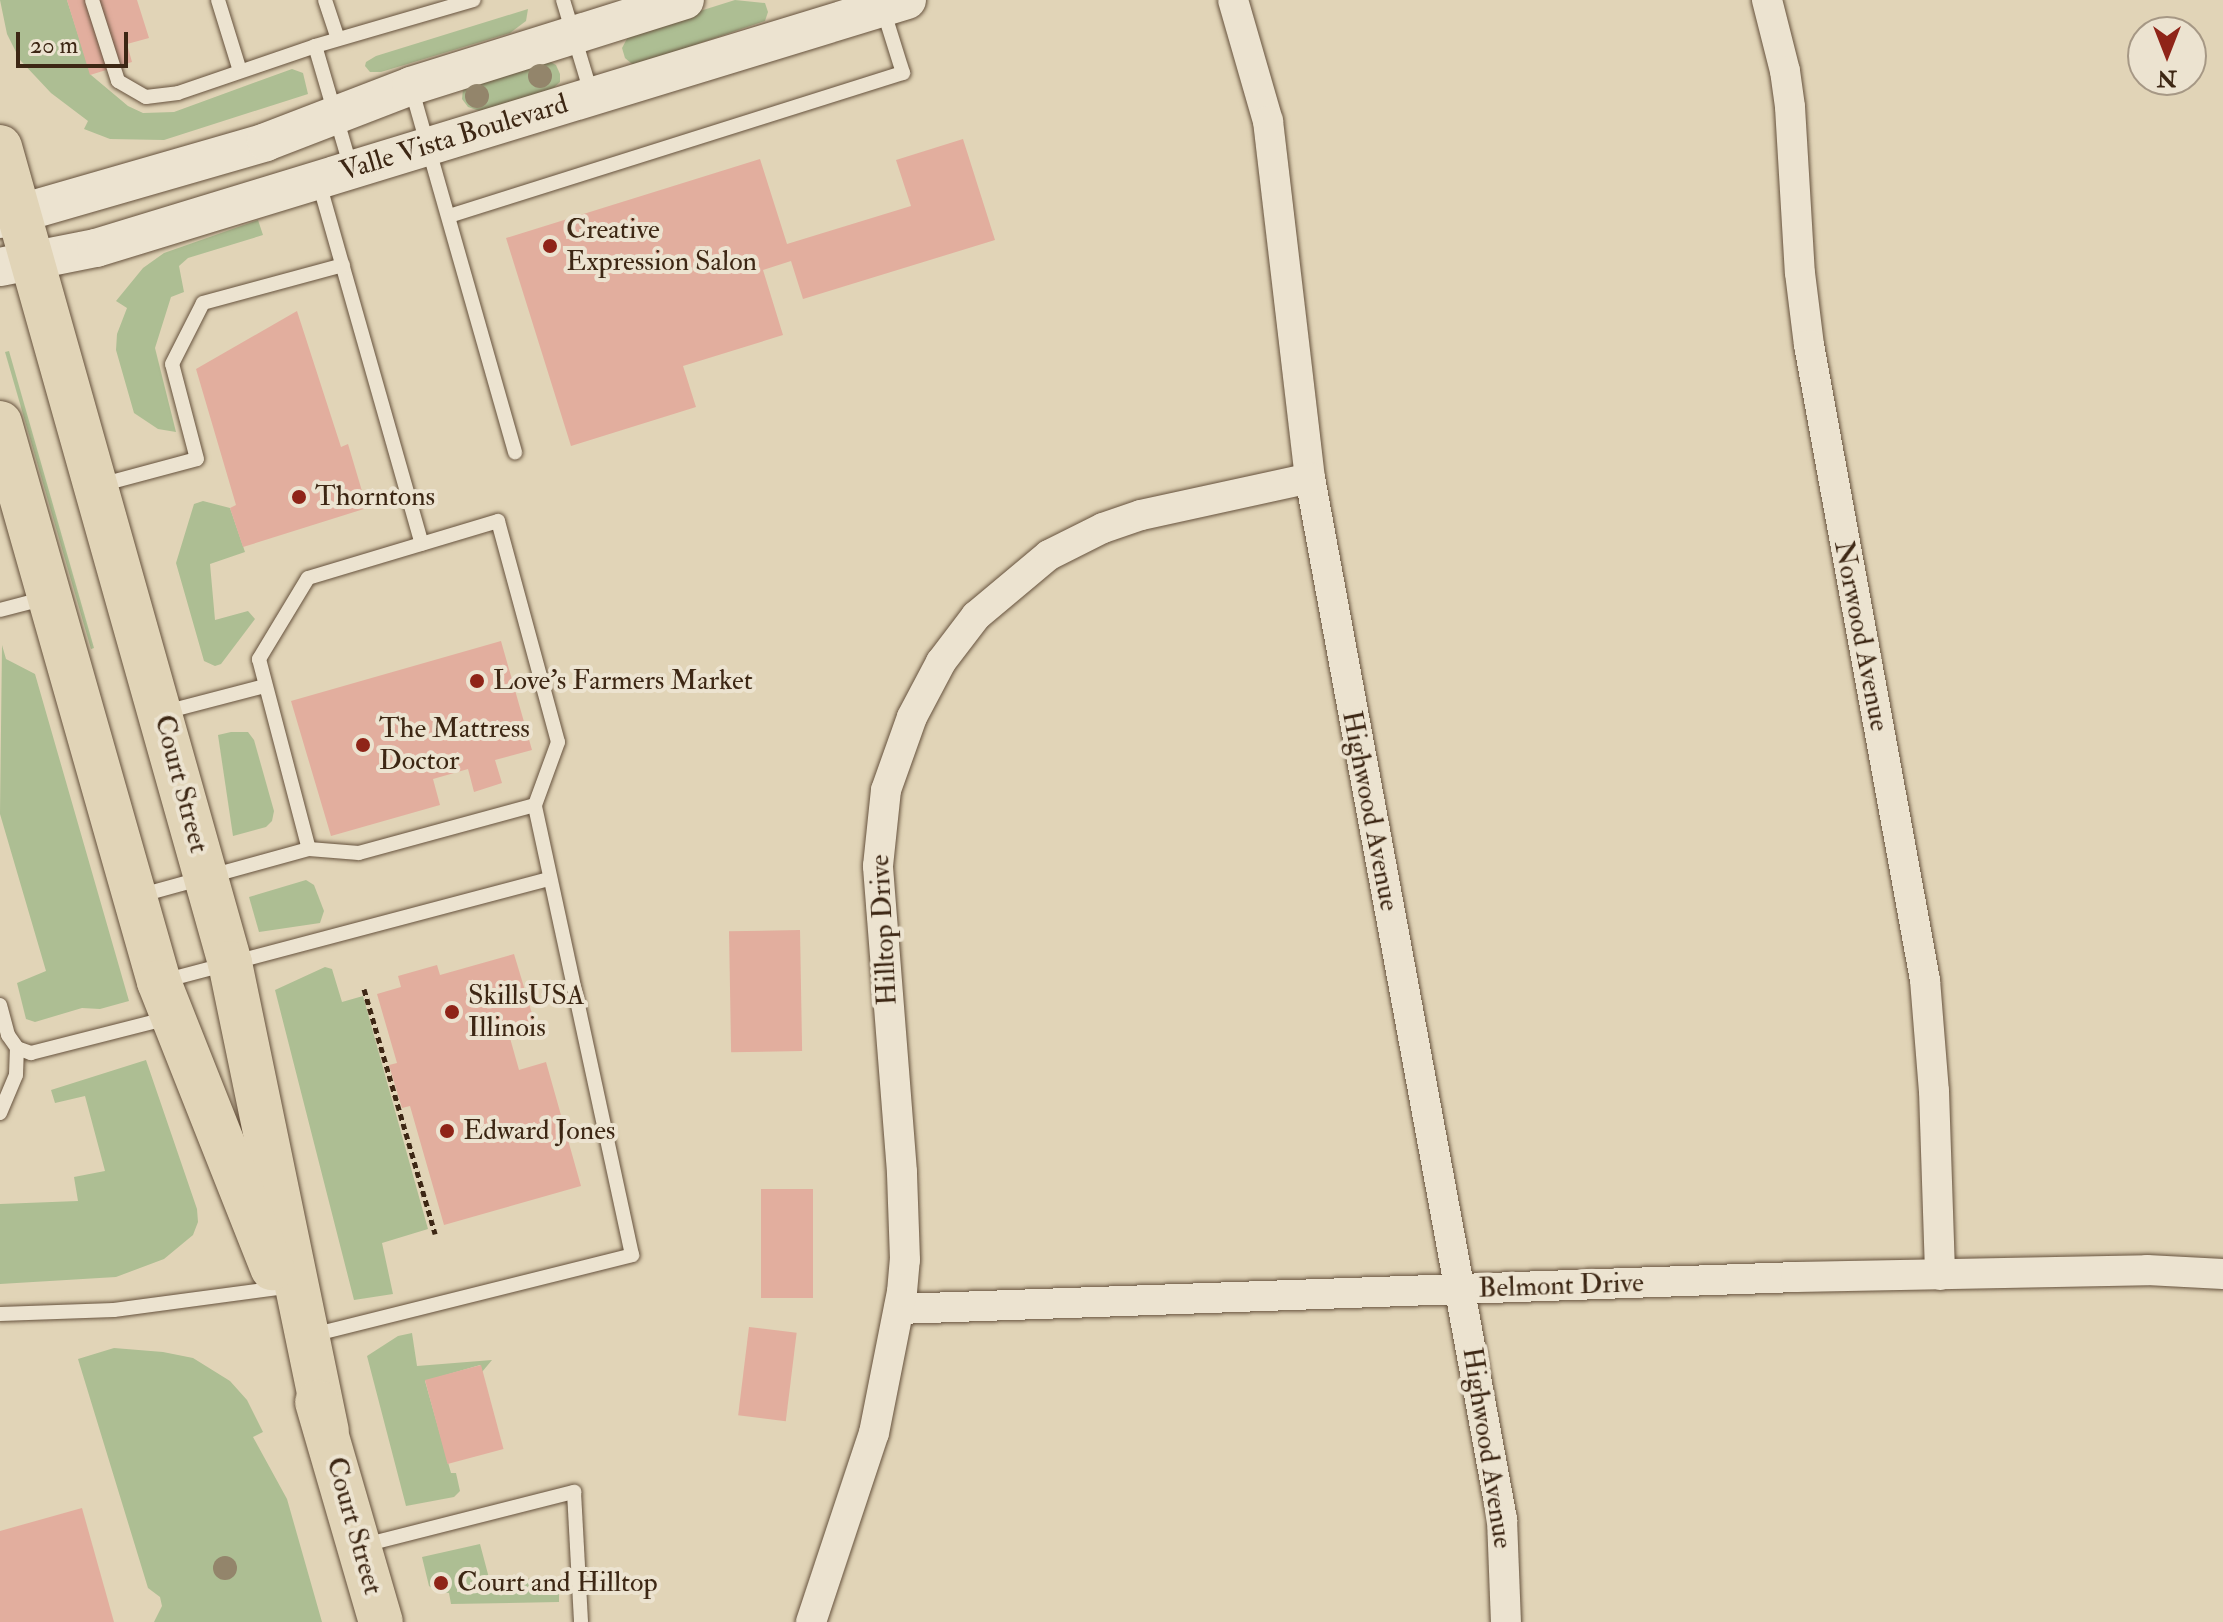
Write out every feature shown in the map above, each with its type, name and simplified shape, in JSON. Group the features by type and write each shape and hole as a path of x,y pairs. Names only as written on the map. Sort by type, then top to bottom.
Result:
{"main road":[{"name":"Court Street","path":"0,147 16,265 96,486 230,963 302,1338 381,1622"},
{"name":"Court Street","path":"0,423 19,509 50,597 166,1000 278,1288 302,1338"}],"street":[{"name":"Valle Vista Boulevard","path":"10,218 266,142 411,86 568,18 685,0"},
{"name":"Highwood Avenue","path":"1233,0 1268,121 1310,478 1502,1519 1506,1622"},
{"name":"Norwood Avenue","path":"1767,0 1782,57 1790,107 1800,273 1811,359 1925,980 1934,1091 1940,1275"},
{"name":"Valle Vista Boulevard","path":"16,265 96,248 895,4"},
{"name":"Hilltop Drive","path":"811,1622 874,1433 899,1309 904,1226 877,894 878,853 886,790 924,689 976,616 1049,555 1103,528 1141,515 1310,478"},
{"name":"Belmont Drive","path":"899,1309 1940,1275 2147,1270 2223,1274"}],"lane":[{"path":"92,0 118,81 146,97 178,93 315,46 473,0"},
{"path":"218,0 240,71"},
{"path":"325,0 338,39"},
{"path":"449,216 903,73 895,4"},
{"path":"568,18 592,97"},
{"path":"315,46 335,115 334,173 343,265 422,544"},
{"path":"411,86 515,452"},
{"path":"96,486 197,459 172,364 203,303 343,265"},
{"path":"302,1338 632,1255 535,805 558,742 498,521 308,578 259,659 309,849"},
{"path":"0,610 50,597"},
{"path":"162,713 265,686"},
{"path":"135,897 309,849 359,853 535,805"},
{"path":"0,1005 8,1035 17,1048 31,1053 51,1051 166,1000 230,963 549,879"},
{"path":"0,1113 16,1075 17,1048"},
{"path":"0,1314 114,1310 278,1288"},
{"path":"360,1546 574,1492 581,1622"}],"path":[{"path":"364,989 435,1234"}],"green space":[{"path":"0,0 67,0 91,75 128,106 143,113 174,112 292,69 303,73 308,94 164,140 110,139 84,129 88,121 51,93 20,60 7,34"},
{"path":"735,0 765,3 768,12 765,21 639,64 632,64 625,58 622,48 630,33"},
{"path":"528,9 526,21 510,33 381,72 370,72 365,66 376,56"},
{"path":"549,61 556,65 560,74 560,82 550,91 480,111 468,107 462,99 463,89"},
{"path":"258,220 263,235 188,258 179,266 184,292 171,297 155,348 176,432 158,429 134,413 116,350 117,334 127,308 116,301 143,268 164,253"},
{"path":"9,351 94,648 91,649 5,352"},
{"path":"203,501 230,508 245,552 210,564 215,620 248,611 255,619 221,664 215,666 204,661 176,563 194,504"},
{"path":"2,645 6,659 35,674 129,1001 100,1009 82,1008 35,1022 26,1019 17,983 46,971 0,814"},
{"path":"248,732 254,740 274,811 272,821 266,827 233,836 218,735"},
{"path":"306,880 314,885 324,911 320,923 259,932 249,897"},
{"path":"325,967 332,969 342,1002 363,996 428,1229 382,1243 393,1294 354,1300 275,990"},
{"path":"146,1060 197,1209 198,1222 193,1235 164,1259 116,1277 0,1284 0,1204 78,1201 74,1177 105,1171 85,1096 55,1103 51,1090"},
{"path":"412,1333 417,1366 492,1360 482,1372 480,1365 425,1381 451,1473 456,1473 460,1491 454,1497 406,1506 367,1356 398,1336"},
{"path":"114,1348 193,1358 230,1381 247,1400 263,1432 253,1437 287,1499 322,1622 154,1622 162,1606 160,1597 148,1588 78,1359"},
{"path":"480,1544 489,1578 555,1579 559,1584 559,1602 451,1604 449,1593 438,1592 429,1586 422,1557"}],"building":[{"path":"67,0 137,0 149,38 127,44 132,62 90,75"},
{"path":"963,139 995,240 803,299 791,261 763,270 783,335 683,366 696,407 571,446 506,238 760,159 787,244 911,206 896,160"},
{"path":"297,311 341,447 348,444 367,508 243,547 230,508 236,505 196,369"},
{"path":"501,641 532,750 495,760 502,783 474,792 468,769 433,779 440,805 331,836 291,701"},
{"path":"800,930 802,1051 731,1052 729,931"},
{"path":"514,954 537,1030 510,1038 519,1070 546,1062 581,1186 444,1225 410,1106 402,1108 389,1065 397,1063 377,994 401,987 398,976 437,965 440,975"},
{"path":"761,1189 813,1189 813,1298 761,1298"},
{"path":"749,1327 797,1333 786,1421 738,1415"},
{"path":"481,1365 504,1449 447,1464 425,1380"},
{"path":"82,1508 114,1622 0,1622 0,1531"}],"place":[{"name":"Creative Expression Salon","path":"550,246"},
{"name":"Thorntons","path":"299,497"},
{"name":"Love's Farmers Market","path":"477,681"},
{"name":"The Mattress Doctor","path":"363,745"},
{"name":"SkillsUSA Illinois","path":"452,1012"},
{"name":"Edward Jones","path":"447,1131"},
{"name":"Court and Hilltop","path":"441,1583"}]}
